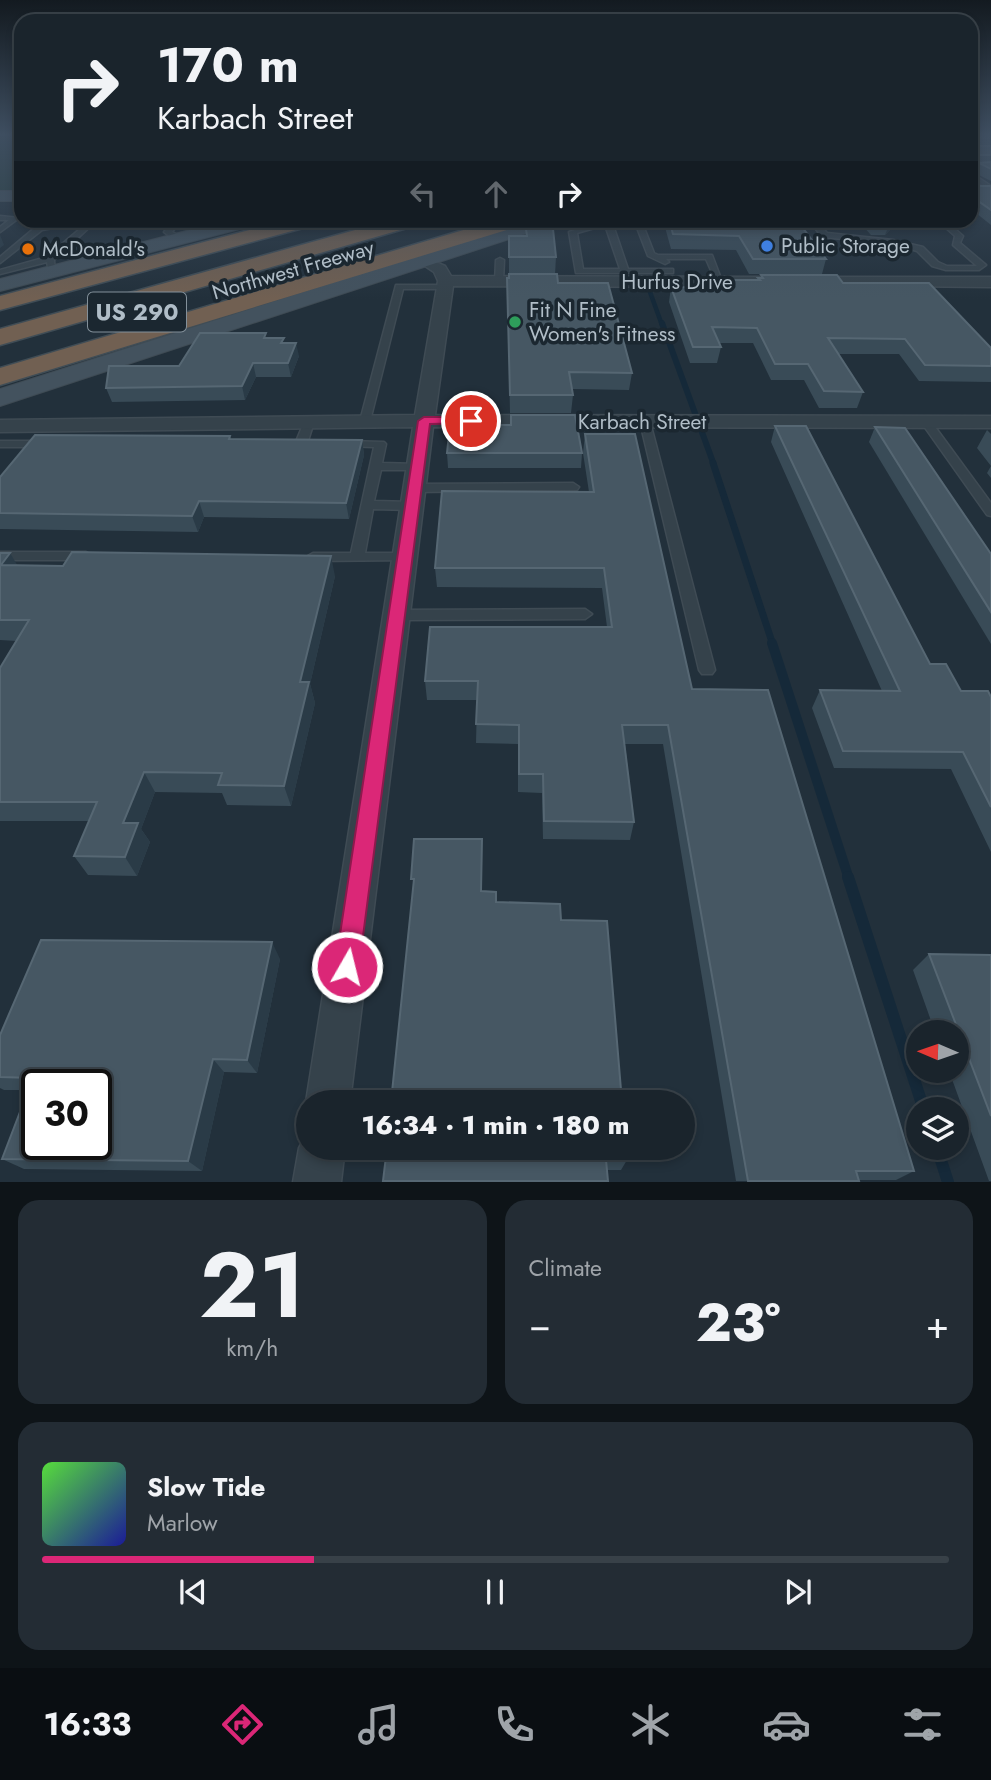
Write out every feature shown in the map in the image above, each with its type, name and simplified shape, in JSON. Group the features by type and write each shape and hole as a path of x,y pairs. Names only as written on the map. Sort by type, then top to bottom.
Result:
{"highway":[{"path":"0,293 251,228"},
{"path":"0,303 281,228"},
{"name":"Northwest Freeway","path":"0,322 347,228"},
{"path":"0,337 368,228"},
{"name":"Northwest Freeway","path":"0,351 275,276 438,228"},
{"path":"0,377 509,228"},
{"path":"0,372 275,276"},
{"path":"0,313 126,288"}],"main road":[{"path":"0,398 439,277 517,228"},
{"path":"0,285 51,265 178,230"}],"street":[{"name":"Hurfus Drive","path":"439,277 499,282 672,276 720,282 991,282"},
{"path":"330,1090 424,421 439,277"},
{"name":"Karbach Street","path":"7,426 80,430 233,428 365,421 991,422"},
{"path":"317,1181 320,1160"}],"lane":[{"path":"0,255 35,228"},
{"path":"0,261 40,228"},
{"path":"0,272 51,265 84,228"},
{"path":"587,228 573,232 579,271 625,271 672,276 666,262 652,254 641,228"},
{"path":"610,228 625,271"},
{"path":"819,228 825,235 893,242 920,249 935,264 946,268 979,268 982,265 956,243 959,236 950,228"},
{"path":"657,257 709,257 720,282"},
{"path":"499,282 500,260"},
{"path":"365,421 399,287 439,277"},
{"path":"309,422 295,444 314,444"},
{"path":"645,422 707,670"},
{"path":"926,422 991,512"},
{"path":"7,426 0,443 55,444"},
{"path":"327,444 380,444 357,556"},
{"path":"375,467 415,487"},
{"path":"367,505 415,487 573,487"},
{"path":"0,556 96,556"},
{"path":"302,556 405,557"},
{"path":"397,615 585,614"}],"green space":[{"path":"0,189 14,189 14,192 0,192"}],"building":[{"path":"978,189 991,189 991,210 978,201"},
{"path":"671,228 803,228 826,259 753,259 739,236 673,234"},
{"path":"526,229 553,229 556,257 509,257 509,236 527,236"},
{"path":"509,274 557,274 558,283 608,283 632,373 569,372 573,395 510,395"},
{"path":"761,275 837,275 843,283 929,283 991,348 991,366 925,365 905,339 828,338 863,392 824,391 808,364 775,364 757,328 712,327 721,347 693,347 671,287 733,288 729,280 760,280 758,278 763,278"},
{"path":"200,333 266,333 264,338 284,338 281,343 296,343 288,363 253,363 242,386 106,388 109,366 179,366"},
{"path":"511,415 575,415 582,453 447,453 450,425 511,425"},
{"path":"775,426 806,426 930,664 946,664 961,691 988,691 991,697 991,807 963,752 843,751 820,690 900,691"},
{"path":"875,427 905,428 991,554 991,612"},
{"path":"585,434 635,434 692,689 768,690 906,1145 906,1160 911,1160 914,1171 856,1171 859,1181 748,1181 668,725 622,725 634,822 544,821 543,774 519,774 519,725 476,724 478,681 425,681 430,627 612,627 604,568 435,568 442,491 594,492"},
{"path":"35,435 362,440 346,503 199,501 192,516 0,513 0,477"},
{"path":"72,552 331,556 300,682 309,682 284,786 218,785 222,773 144,772 123,823 138,823 125,857 74,856 97,802 0,802 0,668 29,620 0,620 0,553 10,553 1,565 63,566"},
{"path":"414,839 482,839 481,891 496,892 496,902 560,904 561,920 607,921 621,1090 392,1090 414,879 411,879"},
{"path":"41,940 272,942 247,1060 213,1059 188,1161 95,1160 112,1160 112,1069 21,1069 21,1078 0,1077 0,1035"},
{"path":"929,954 991,955 991,1116 970,1061 970,1020 954,1020"},
{"path":"21,1109 21,1159 2,1159"},
{"path":"386,1160 606,1160 608,1181 383,1181"}],"waterway":[{"path":"650,292 662,325"},
{"path":"662,323 714,465"},
{"path":"713,463 773,645"},
{"path":"772,643 849,879"},
{"path":"848,877 920,1097"},
{"path":"941,1160 948,1182"}],"place":[{"name":"Public Storage","path":"767,246"},
{"name":"McDonald's","path":"28,249"},
{"name":"Fit N Fine Women's Fitness","path":"515,322"}],"route":[{"path":"347,967 424,421 471,421"}]}
